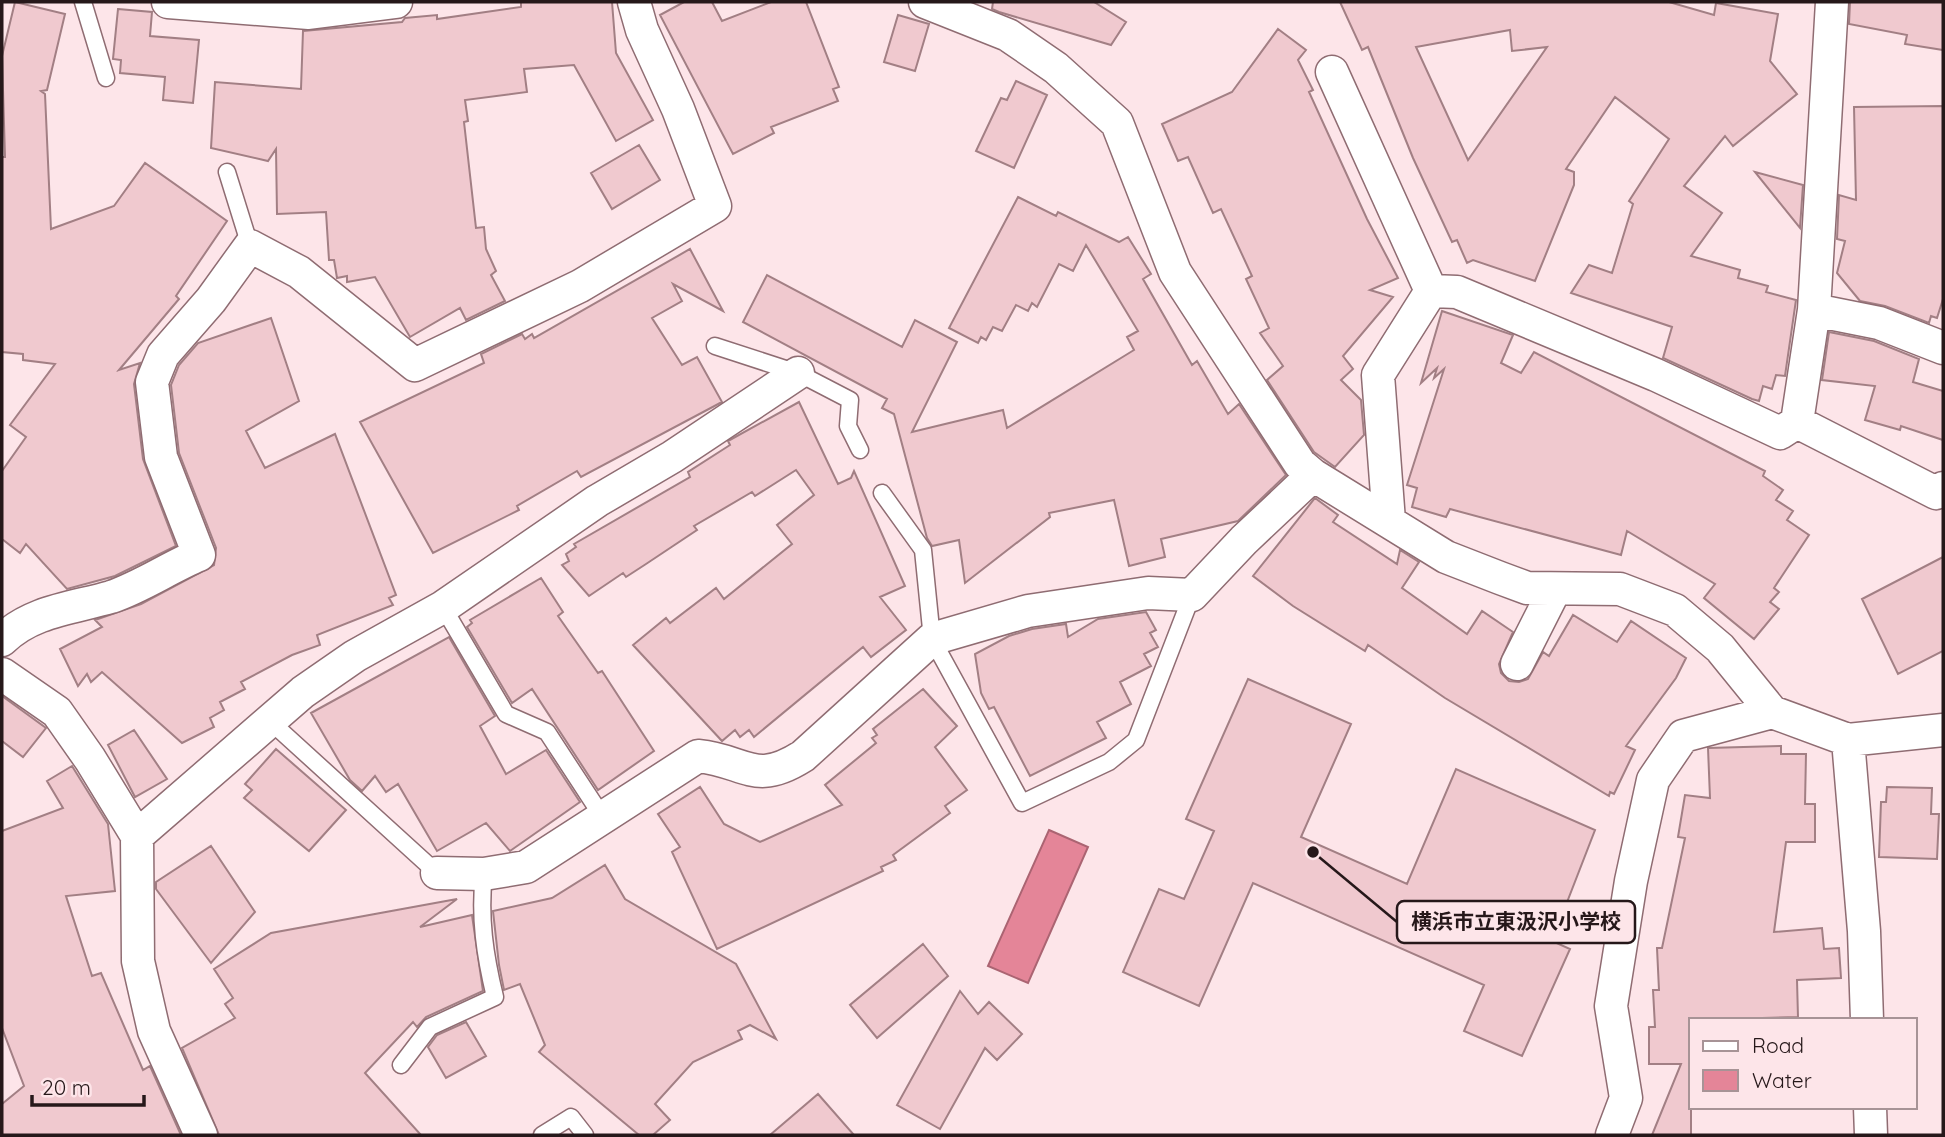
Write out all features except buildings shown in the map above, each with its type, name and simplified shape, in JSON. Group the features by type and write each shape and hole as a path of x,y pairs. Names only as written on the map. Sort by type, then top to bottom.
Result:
{"street":[{"path":"168,2 309,13 396,2"},
{"path":"2,640 12,630 54,610 113,596 199,555 161,457 152,382 163,355 211,300 250,246 299,272 415,365 580,286 715,206 678,109 642,30 634,2"},
{"path":"925,2 1008,35 1056,68 1117,123 1175,272 1300,464 1313,475 1446,557 1527,588 1620,589 1675,610 1720,648 1772,712 1848,740 1943,730"},
{"path":"1431,292 1457,292 1657,375 1780,433 1797,422 1814,310 1832,2"},
{"path":"1332,72 1431,292"},
{"path":"1389,521 1378,375 1431,292"},
{"path":"1814,310 1879,323 1943,348"},
{"path":"137,836 303,692 355,656 443,607 597,501 672,457 798,373"},
{"path":"1797,422 1936,492 1943,488"},
{"path":"436,873 484,874 526,867 698,756 718,758 753,772 780,771 803,756 932,639 1028,611 1149,593 1192,595 1244,540 1313,475"},
{"path":"1517,664 1555,589"},
{"path":"2,674 57,712 90,759 137,836 138,961 154,1031 201,1135"},
{"path":"1612,1135 1626,1097 1611,1006 1631,881 1653,780 1683,736 1772,712"},
{"path":"1848,740 1864,932 1867,1018"},
{"path":"1870,1109 1871,1135"}],"lane":[{"path":"83,2 106,78"},
{"path":"228,172 250,246"},
{"path":"715,346 798,373 849,400 848,426 860,450"},
{"path":"882,493 923,550 932,639 1022,803 1109,762 1136,740 1192,595"},
{"path":"443,607 506,714 547,732 602,816"},
{"path":"271,722 436,873"},
{"path":"401,1065 430,1027 495,997 486,960 482,920 484,874"},
{"path":"542,1135 571,1117 585,1135"}],"water":[{"path":"1049,830 1088,847 1028,983 988,966"}],"place":[{"name":"横浜市立東汲沢小学校","path":"1313,852"}]}
